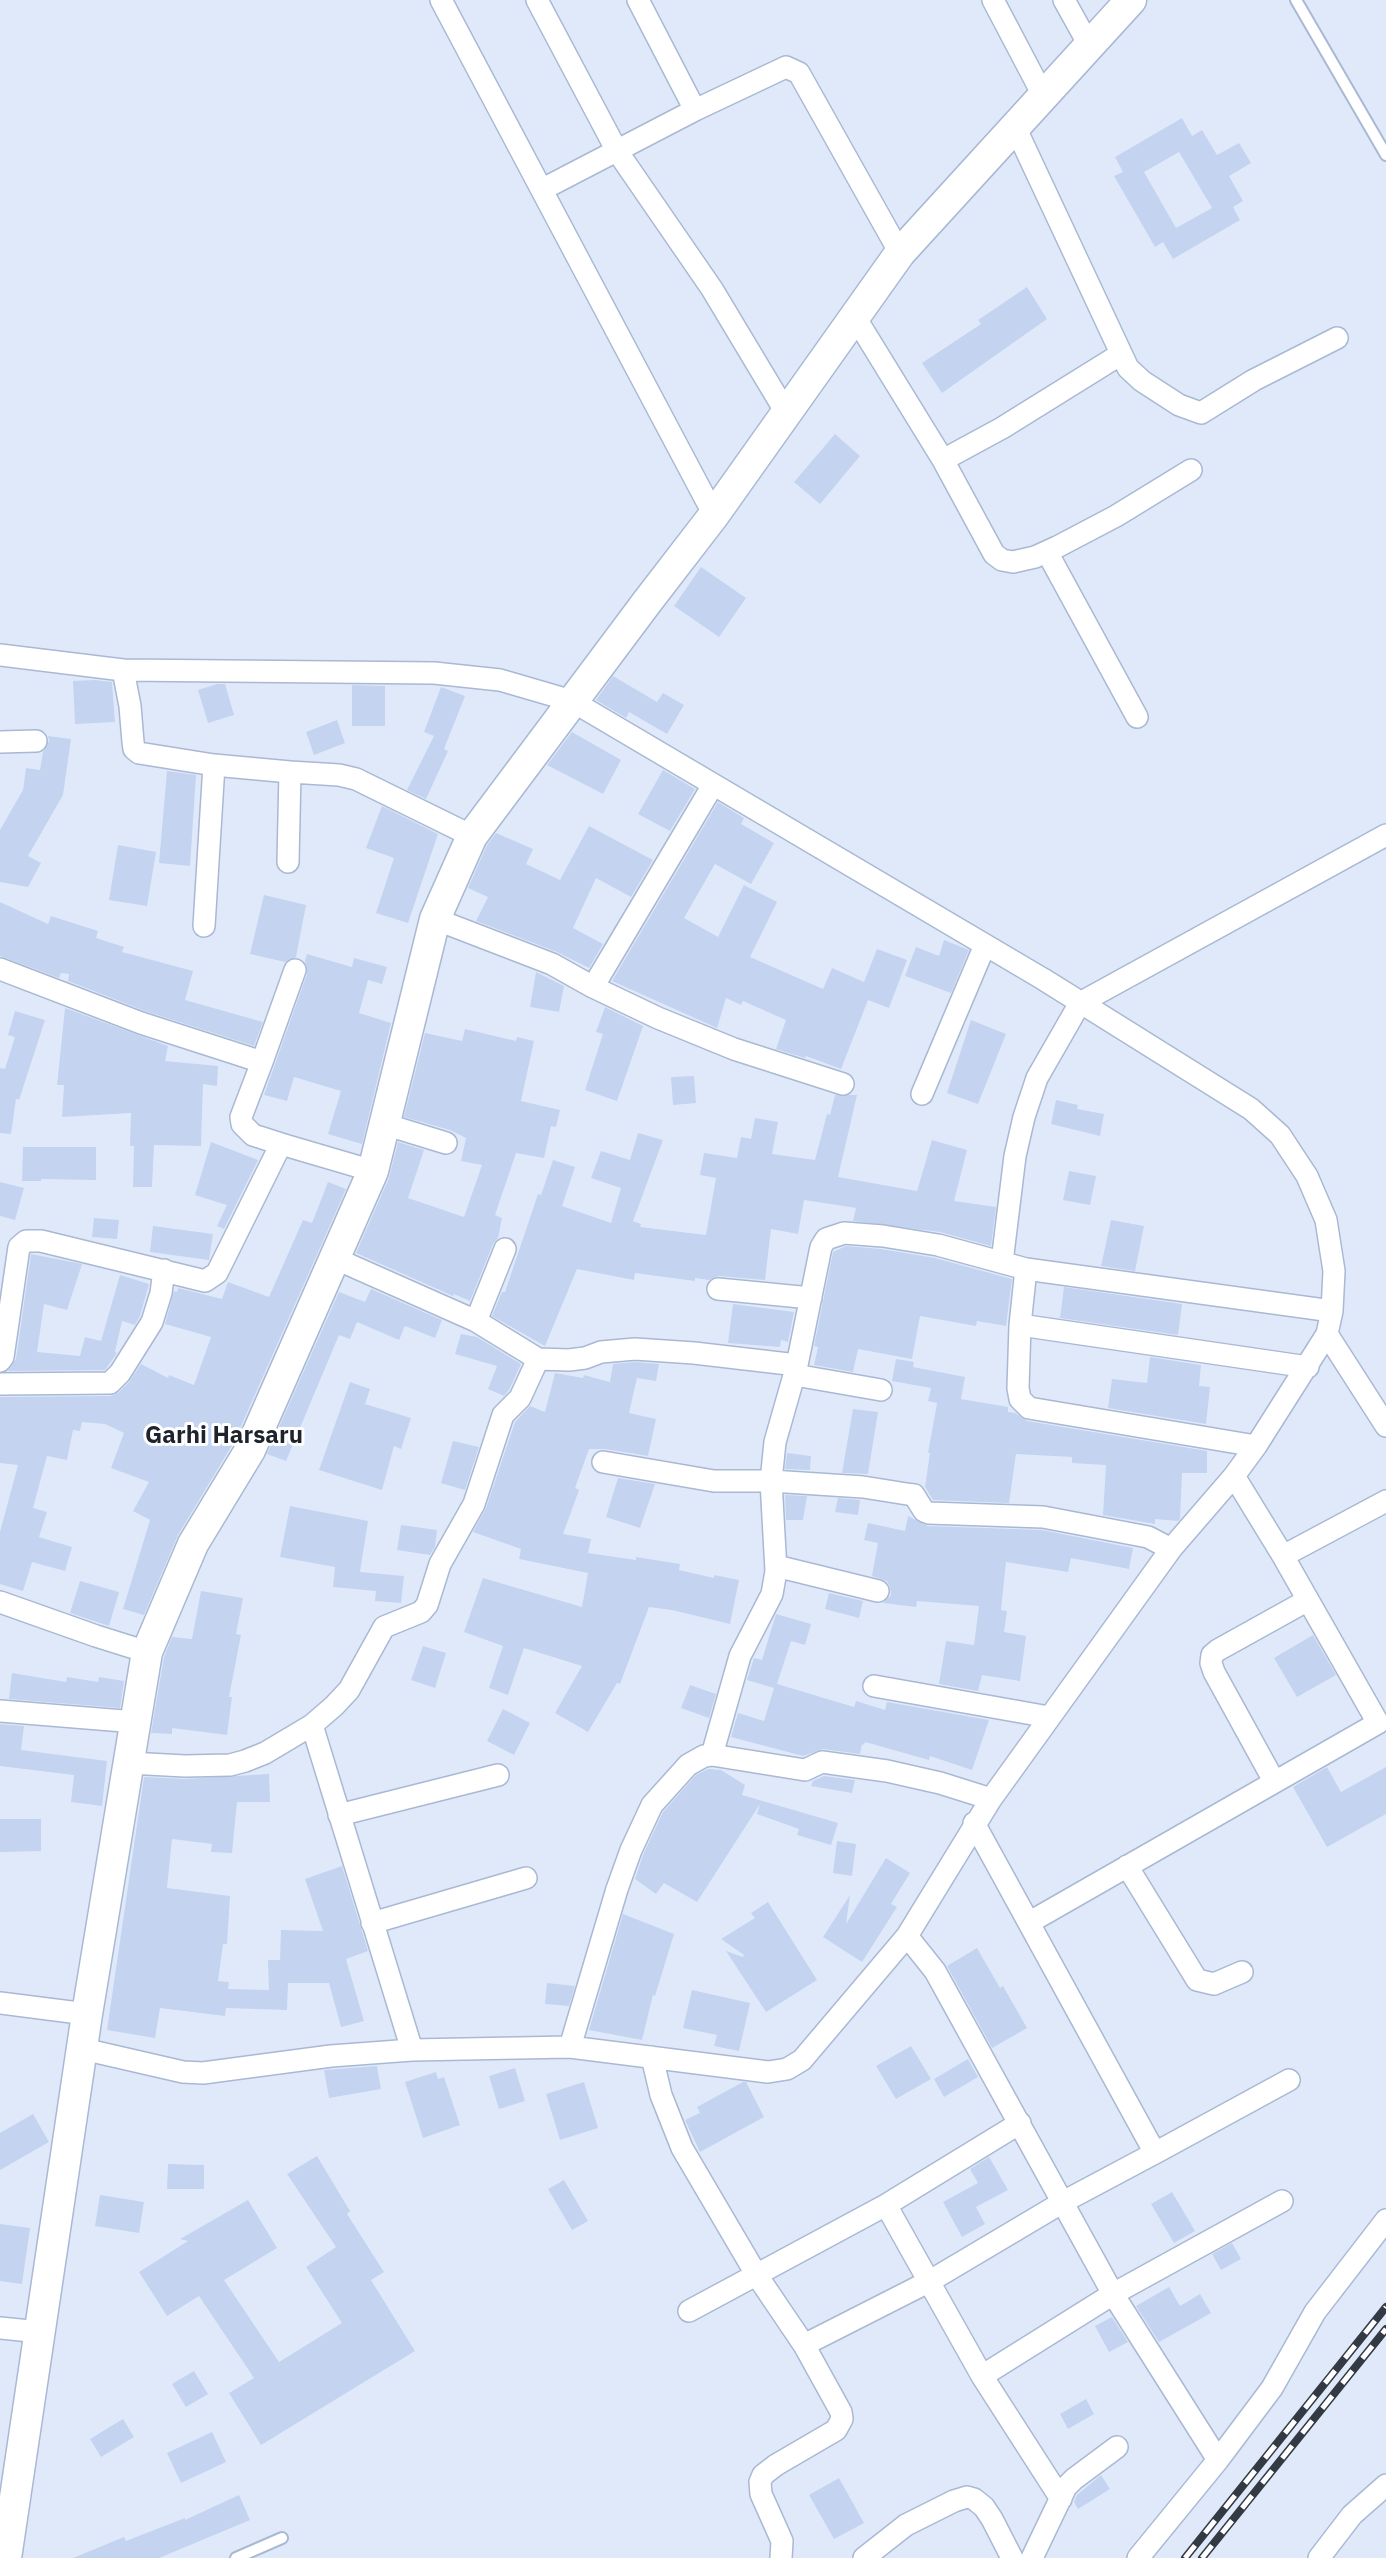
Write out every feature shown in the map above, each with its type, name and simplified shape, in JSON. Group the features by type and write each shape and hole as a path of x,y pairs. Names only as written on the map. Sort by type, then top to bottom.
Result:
{"street":[{"path":"537,0 617,151 712,289 787,414"},
{"path":"638,0 695,110"},
{"path":"993,0 1044,97"},
{"path":"1065,0 1089,46"},
{"path":"6,2558 87,2014 147,1652 193,1544 250,1450 373,1171 435,919 472,836 714,515 900,253 1131,0"},
{"path":"449,3 714,515"},
{"path":"543,189 695,110 786,67 799,73 900,253"},
{"path":"1016,129 1121,354 1133,374 1179,405 1201,413 1254,380 1337,338"},
{"path":"855,317 943,460 995,554 1002,560 1013,562 1047,552 1116,516 1191,470"},
{"path":"943,460 1002,428 1121,354"},
{"path":"1047,552 1137,717"},
{"path":"0,655 123,670 434,673 500,681 572,701 985,945 1251,1109 1280,1135 1307,1176 1326,1220 1334,1272 1332,1311 1327,1334 1255,1446 1234,1476 1171,1549 1049,1717 974,1823 907,1936 802,2060 787,2069 768,2071 570,2047 412,2050 331,2056 203,2073 183,2072 83,2049"},
{"path":"123,670 134,749 139,753 214,765 339,775 356,779 472,836"},
{"path":"0,742 36,741"},
{"path":"204,926 214,765"},
{"path":"288,862 290,772"},
{"path":"593,987 713,785"},
{"path":"1002,1262 1015,1156 1024,1117 1037,1078 1080,1003 1386,835"},
{"path":"435,919 552,964 658,1018 734,1049 844,1084"},
{"path":"922,1094 985,945"},
{"path":"0,969 141,1023 262,1062"},
{"path":"295,970 241,1117 242,1124 253,1135 373,1171"},
{"path":"384,1124 446,1143"},
{"path":"0,1361 3,1357 7,1279 19,1247 26,1241 32,1239 205,1282 217,1273 281,1144"},
{"path":"712,1755 740,1656 772,1594 776,1566 771,1481 775,1442 796,1370 821,1247 826,1239 844,1233 883,1236 938,1245 1026,1269 1332,1311"},
{"path":"476,1321 505,1249"},
{"path":"334,1258 476,1321 538,1359 569,1360 586,1358 601,1352 635,1349 694,1353 796,1370 881,1390"},
{"path":"1026,1269 1020,1325 1018,1388 1020,1399 1030,1408 1255,1446"},
{"path":"0,1384 110,1383 120,1373 152,1322 161,1293 164,1270"},
{"path":"718,1289 811,1298"},
{"path":"1020,1325 1308,1367"},
{"path":"1327,1334 1386,1426"},
{"path":"129,1763 230,1765 265,1753 312,1725 349,1690 384,1627 421,1612 427,1605 440,1564 474,1504 503,1415 520,1398 538,1359"},
{"path":"603,1462 714,1481 771,1481 863,1487 907,1493 914,1495 924,1511 929,1513 1043,1517 1148,1537 1171,1549"},
{"path":"1030,1922 1274,1781 1382,1730 1234,1476"},
{"path":"1283,1556 1386,1501"},
{"path":"776,1566 878,1591"},
{"path":"1274,1781 1214,1672 1212,1655 1308,1600"},
{"path":"0,1602 147,1652"},
{"path":"874,1686 1049,1717"},
{"path":"0,1711 136,1722"},
{"path":"312,1725 412,2050"},
{"path":"570,2047 617,1889 652,1805 688,1765 704,1756 712,1755 805,1770 822,1762 887,1771 940,1783 991,1799"},
{"path":"339,1815 498,1774"},
{"path":"974,1823 1155,2153"},
{"path":"1127,1866 1198,1980 1214,1984 1242,1972"},
{"path":"372,1923 526,1878"},
{"path":"907,1936 935,1971 1113,2294 1218,2460"},
{"path":"0,2003 87,2014"},
{"path":"652,2057 661,2095 674,2131 756,2274 804,2345 838,2403 842,2419 835,2430 776,2465 763,2475 760,2482 761,2494 782,2541 782,2558"},
{"path":"804,2345 930,2281 1063,2202 1289,2080"},
{"path":"689,2311 886,2205 1020,2123"},
{"path":"982,2376 1113,2294 1282,2201"},
{"path":"886,2205 982,2376 1061,2499"},
{"path":"1139,2558 1272,2388 1315,2312 1386,2220"},
{"path":"0,2328 40,2332"},
{"path":"1032,2558 1074,2479 1117,2447"},
{"path":"1319,2558 1352,2515 1386,2485"},
{"path":"864,2558 906,2525 967,2497 974,2499 988,2513 1012,2558"}],"lane":[{"path":"1296,0 1386,155"},
{"path":"236,2558 282,2538"}],"building":[{"path":"1182,118 1192,136 1202,130 1217,155 1239,143 1251,163 1229,176 1243,201 1233,207 1240,220 1173,259 1163,242 1155,247 1114,176 1123,172 1115,157","holes":["1179,152 1212,208 1176,228 1144,172"]},
{"path":"1027,287 1047,319 942,393 922,363 981,324 978,320"},
{"path":"835,434 860,456 820,504 794,482"},
{"path":"701,567 746,598 719,637 674,606"},
{"path":"613,676 657,702 663,693 684,705 667,734 629,712 626,718 596,700"},
{"path":"73,681 112,682 115,722 75,724"},
{"path":"225,684 234,715 208,723 198,690"},
{"path":"352,685 385,686 385,726 352,726"},
{"path":"441,687 465,696 444,749 448,751 426,799 407,790 434,736 424,732"},
{"path":"337,720 345,743 314,755 306,732"},
{"path":"572,732 621,760 603,794 547,765"},
{"path":"48,736 71,739 63,795 28,856 41,863 28,887 0,882 0,830 23,790 26,768 40,770 43,752 49,741"},
{"path":"663,770 695,789 670,831 638,814"},
{"path":"167,771 196,775 190,866 159,863"},
{"path":"718,802 744,818 741,824 774,843 751,884 715,864 684,918 718,937 744,885 777,902 750,957 823,989 832,968 864,982 877,949 907,960 889,1008 868,1000 841,1069 806,1056 805,1058 776,1049 786,1020 743,1001 741,1005 726,998 717,1028 612,981"},
{"path":"382,806 438,834 408,923 376,913 394,858 366,848"},
{"path":"589,826 653,860 631,897 596,878 573,928 603,944 589,968 557,952 476,921 488,897 468,888 487,845 496,833 533,849 526,864 560,880"},
{"path":"118,845 156,852 147,906 109,900"},
{"path":"264,895 306,905 296,957 285,962 250,954"},
{"path":"0,902 48,924 51,916 98,931 96,938 124,947 122,952 193,971 185,1000 263,1022 254,1046 145,1011 68,981 69,974 61,973 59,978 0,956"},
{"path":"944,940 969,950 951,993 905,976 916,947 939,956"},
{"path":"307,954 352,967 354,958 387,967 382,984 368,980 359,1013 391,1023 362,1144 328,1134 341,1091 294,1077 287,1101 264,1095 307,974"},
{"path":"536,972 564,986 559,1012 530,1007"},
{"path":"605,1007 643,1026 617,1101 585,1090 603,1034 596,1032"},
{"path":"65,1008 168,1046 165,1061 218,1066 217,1086 203,1084 201,1146 154,1145 152,1187 133,1187 134,1146 130,1146 131,1113 62,1117 64,1085 57,1085"},
{"path":"15,1011 45,1020 19,1100 16,1099 11,1134 0,1133 0,1068 5,1069 15,1037 8,1035"},
{"path":"971,1020 1006,1034 978,1104 947,1093"},
{"path":"465,1029 516,1041 517,1037 534,1041 521,1101 560,1110 556,1127 551,1126 544,1158 516,1153 495,1215 502,1218 498,1238 493,1244 470,1301 356,1253 389,1178 398,1142 424,1150 408,1198 464,1217 482,1165 461,1161 466,1138 450,1130 404,1117 425,1033 462,1041"},
{"path":"694,1076 696,1103 673,1105 671,1077"},
{"path":"835,1095 857,1095 838,1177 917,1191 932,1140 967,1150 954,1201 996,1207 991,1246 940,1232 853,1221 856,1208 804,1200 798,1234 771,1229 765,1280 719,1276 709,1280 695,1278 695,1281 635,1273 634,1280 577,1269 545,1346 492,1316 502,1292 505,1292 538,1194 541,1195 553,1160 575,1167 562,1206 611,1223 621,1188 591,1178 601,1151 630,1160 638,1133 663,1140 633,1221 641,1224 640,1227 706,1235 716,1178 700,1175 704,1153 737,1158 741,1137 751,1139 755,1118 778,1122 772,1154 815,1160"},
{"path":"1056,1100 1078,1105 1077,1109 1104,1114 1100,1136 1051,1124"},
{"path":"211,1142 258,1160 224,1229 217,1226 227,1205 195,1195"},
{"path":"23,1147 96,1147 96,1180 22,1181"},
{"path":"1069,1171 1096,1176 1090,1205 1063,1200"},
{"path":"0,1182 24,1188 15,1220 0,1216"},
{"path":"328,1182 346,1189 234,1442 178,1535 144,1615 123,1609 150,1520 133,1511 149,1482 111,1468 124,1433 105,1424 82,1422 80,1431 73,1430 67,1460 47,1456 33,1508 47,1512 39,1537 72,1547 65,1571 32,1562 23,1591 0,1584 0,1532 18,1465 0,1463 0,1397 111,1396 129,1382 141,1364 168,1378 169,1375 194,1385 211,1337 165,1324 174,1291 177,1292 178,1288 222,1299 228,1282 269,1297 303,1220 312,1223"},
{"path":"94,1218 119,1220 117,1239 92,1237"},
{"path":"1111,1220 1144,1226 1135,1271 1101,1266"},
{"path":"153,1226 213,1234 209,1260 150,1252"},
{"path":"846,1246 935,1258 1012,1279 1006,1326 977,1321 976,1326 920,1316 912,1359 858,1349 853,1372 814,1365 818,1347 814,1346 833,1252"},
{"path":"31,1254 82,1264 67,1310 44,1304 37,1352 80,1356 85,1337 101,1341 120,1275 149,1284 135,1325 122,1321 115,1352 117,1353 105,1370 8,1371 16,1359"},
{"path":"1064,1287 1182,1304 1178,1335 1060,1318"},
{"path":"371,1289 442,1320 435,1338 405,1326 399,1340 357,1322 350,1339 339,1335 286,1461 267,1454 339,1292 365,1302"},
{"path":"733,1304 794,1312 788,1342 781,1340 780,1347 728,1343"},
{"path":"461,1334 477,1337 521,1364 504,1396 488,1389 497,1366 455,1354"},
{"path":"1150,1357 1201,1365 1199,1386 1210,1387 1206,1424 1108,1408 1112,1379 1147,1383"},
{"path":"896,1359 914,1362 913,1367 965,1377 961,1399 1008,1407 1008,1412 1027,1421 1207,1451 1207,1473 1182,1473 1180,1519 1155,1519 1155,1524 1103,1515 1106,1465 1072,1463 1072,1457 1016,1454 1009,1503 933,1500 925,1487 937,1403 928,1401 931,1388 892,1381"},
{"path":"613,1364 659,1364 656,1381 637,1378 629,1413 656,1419 648,1456 589,1449 575,1488 579,1490 563,1534 591,1539 588,1553 680,1564 679,1570 714,1578 714,1575 739,1580 730,1624 649,1607 620,1684 617,1683 588,1732 555,1713 582,1666 524,1648 508,1695 489,1688 503,1646 464,1632 483,1578 582,1607 588,1573 519,1559 521,1549 473,1532 486,1508 515,1422 530,1406 545,1412 555,1373 583,1378 584,1375 610,1382"},
{"path":"350,1382 370,1389 365,1404 411,1418 401,1449 394,1446 382,1490 319,1470"},
{"path":"853,1409 878,1412 868,1474 842,1473"},
{"path":"453,1441 479,1447 465,1490 441,1483"},
{"path":"787,1453 811,1456 810,1470 785,1469"},
{"path":"618,1478 655,1484 640,1528 606,1517"},
{"path":"785,1495 807,1496 803,1520 786,1520"},
{"path":"838,1498 860,1500 858,1515 835,1512"},
{"path":"290,1506 368,1521 360,1572 404,1576 401,1603 375,1601 376,1591 333,1587 335,1567 280,1557"},
{"path":"908,1516 928,1526 1042,1530 1133,1548 1129,1569 1071,1558 1068,1572 1006,1562 1001,1610 1007,1611 1004,1632 1026,1636 1020,1681 982,1675 978,1691 939,1684 946,1641 974,1645 979,1606 917,1601 916,1607 883,1603 891,1595 890,1587 887,1581 872,1576 878,1543 864,1540 868,1523 905,1531"},
{"path":"401,1525 437,1530 435,1547 430,1555 397,1550"},
{"path":"80,1581 119,1592 109,1626 70,1613"},
{"path":"201,1591 243,1598 236,1634 241,1635 229,1697 232,1697 227,1735 172,1728 172,1734 151,1733 164,1657 172,1637 192,1639"},
{"path":"829,1593 863,1601 859,1618 825,1609"},
{"path":"776,1614 811,1624 805,1645 791,1641 777,1684 854,1707 856,1701 885,1710 887,1702 989,1720 972,1770 930,1756 929,1760 865,1742 860,1754 823,1749 803,1756 731,1737 738,1713 764,1721 774,1688 747,1680 754,1658 762,1660"},
{"path":"1313,1635 1336,1675 1297,1697 1274,1658"},
{"path":"423,1646 446,1653 435,1688 411,1680"},
{"path":"12,1673 66,1682 67,1677 98,1682 99,1677 124,1681 120,1708 9,1699"},
{"path":"690,1685 716,1694 709,1718 681,1708"},
{"path":"503,1709 530,1723 514,1755 487,1741"},
{"path":"0,1724 24,1726 21,1750 107,1761 102,1806 71,1802 74,1775 0,1766"},
{"path":"1327,1767 1341,1792 1386,1767 1386,1814 1327,1847 1293,1787"},
{"path":"708,1769 721,1770 745,1785 742,1795 838,1823 831,1845 797,1835 799,1829 757,1814 760,1804 697,1902 664,1883 656,1894 635,1879 643,1855 663,1812 696,1775"},
{"path":"269,1774 270,1802 237,1802 232,1853 211,1852 212,1844 172,1839 167,1888 230,1896 227,1944 223,1944 218,1981 229,1982 228,1989 269,1990 268,1960 280,1960 281,1930 323,1931 305,1879 342,1866 368,1951 346,1959 364,2021 341,2027 329,1983 288,1983 287,2010 226,2008 225,2016 160,2008 155,2038 107,2030 144,1777 185,1779"},
{"path":"824,1776 855,1780 852,1793 811,1786 813,1781"},
{"path":"0,1819 41,1819 41,1851 0,1852"},
{"path":"837,1841 856,1844 852,1876 833,1873"},
{"path":"886,1858 910,1873 891,1904 897,1907 862,1962 823,1937 850,1895 846,1924"},
{"path":"768,1902 817,1980 766,2012 726,1951 743,1957 744,1955 721,1939 755,1918 751,1913"},
{"path":"623,1914 674,1934 655,1996 653,1995 642,2040 589,2030"},
{"path":"977,1948 1027,2028 992,2048 947,1966"},
{"path":"547,1983 575,1986 569,2006 545,2004"},
{"path":"692,1990 750,2003 739,2051 714,2046 717,2035 683,2028"},
{"path":"911,2046 931,2079 896,2099 876,2066"},
{"path":"968,2059 978,2077 944,2097 934,2079"},
{"path":"377,2066 381,2089 329,2098 324,2070"},
{"path":"515,2068 525,2101 499,2109 489,2076"},
{"path":"436,2072 438,2079 444,2077 460,2125 423,2138 405,2082"},
{"path":"584,2082 598,2128 560,2140 546,2094"},
{"path":"746,2082 764,2117 700,2152 685,2120 700,2113 697,2107"},
{"path":"33,2114 49,2142 0,2170 0,2133"},
{"path":"317,2156 350,2211 347,2214 384,2272 371,2280 415,2351 261,2445 229,2393 254,2378 199,2296 167,2316 139,2272 188,2241 180,2239 248,2200 277,2248 224,2280 279,2362 342,2323 306,2267 336,2247 287,2174"},
{"path":"989,2157 1008,2190 976,2207 985,2224 962,2237 943,2202 978,2183 970,2169"},
{"path":"168,2164 204,2165 204,2189 167,2189"},
{"path":"564,2180 588,2221 572,2230 548,2189"},
{"path":"1172,2192 1195,2231 1174,2243 1151,2204"},
{"path":"100,2195 144,2202 139,2233 95,2226"},
{"path":"0,2224 30,2228 22,2284 0,2281"},
{"path":"1232,2243 1241,2259 1221,2270 1212,2254"},
{"path":"1169,2287 1180,2306 1200,2294 1211,2313 1159,2342 1136,2306"},
{"path":"1112,2317 1128,2342 1109,2352 1095,2326"},
{"path":"194,2371 208,2394 186,2407 172,2384"},
{"path":"1086,2399 1094,2414 1068,2429 1060,2414"},
{"path":"123,2419 134,2437 101,2457 90,2439"},
{"path":"212,2432 226,2462 181,2483 167,2453"},
{"path":"1101,2475 1110,2489 1078,2509 1074,2502 1077,2495"},
{"path":"839,2478 864,2523 834,2539 809,2495"},
{"path":"239,2495 250,2520 159,2558 73,2558 124,2537 126,2541 185,2520"}],"railway":[{"path":"1185,2558 1386,2307"},
{"path":"1202,2558 1386,2329"}],"district":[{"name":"Garhi Harsaru","path":"224,1436"}]}
